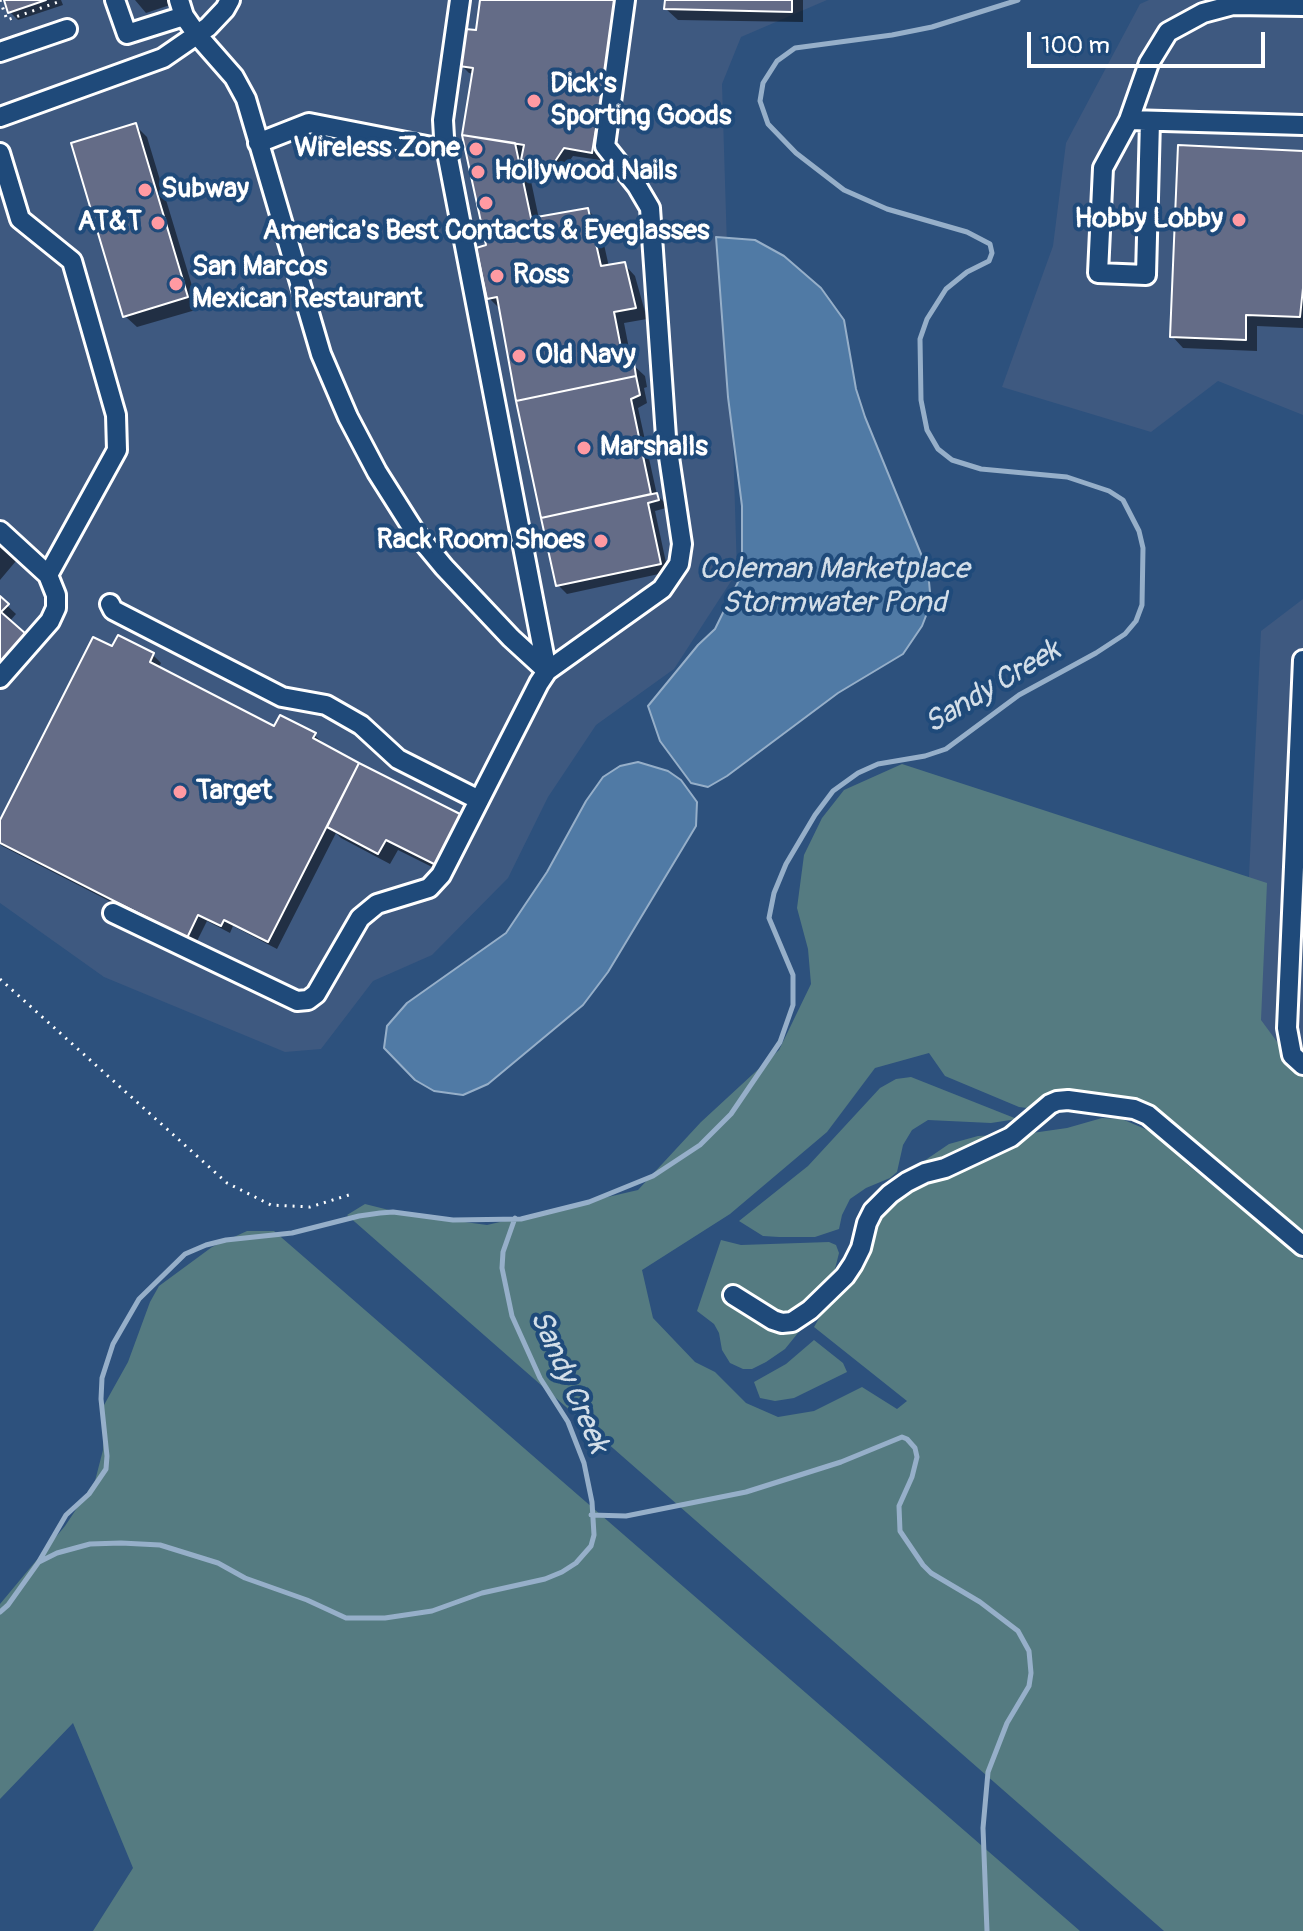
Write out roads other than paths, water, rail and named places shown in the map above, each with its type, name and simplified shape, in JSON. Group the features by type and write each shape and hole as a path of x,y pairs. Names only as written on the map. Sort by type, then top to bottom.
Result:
{"street":[{"path":"115,0 127,34 182,8 198,36 234,77 246,99 321,354 348,417 377,472 415,532 511,638 547,671"},
{"path":"127,0 138,31"},
{"path":"0,117 163,58 198,36 230,0"},
{"path":"460,0 443,120 547,671"},
{"path":"113,913 297,1001 308,1000 316,994 360,918 377,904 429,888 441,875 547,671 662,589 679,564 682,544 666,437 650,208 637,186 605,146 625,0"},
{"path":"1150,121 1146,275 1098,273 1103,168 1129,120 1149,63 1168,32 1203,13 1233,5 1303,6"},
{"path":"0,52 67,29"},
{"path":"1129,120 1303,125"},
{"path":"258,143 309,123 447,150"},
{"path":"0,153 20,219 72,261 116,415 117,450 48,575"},
{"path":"0,531 48,575 56,595 56,608 50,621 0,678"},
{"path":"110,604 113,610 282,697 326,705 361,725 398,759 479,800"},
{"path":"1303,660 1300,798 1287,1028 1292,1055 1303,1065"},
{"path":"733,1295 773,1320 792,1322 810,1310 845,1276 861,1248 873,1211 890,1194 925,1173 945,1168 1011,1137 1050,1104 1068,1100 1134,1109 1148,1115 1303,1246"}],"water":[{"name":"Coleman Marketplace Stormwater Pond","path":"716,237 755,240 784,256 821,288 844,320 856,389 928,571 931,603 922,626 903,654 838,693 708,787 691,783 660,741 648,706 715,629 742,574 742,506 728,397"},
{"path":"638,762 668,771 681,780 697,802 696,826 608,972 583,1005 488,1084 463,1095 434,1091 415,1080 384,1048 387,1026 407,1003 506,933 547,872 586,801 603,777 620,766"}],"waterway":[{"name":"Sandy Creek","path":"0,1612 38,1563 66,1515 89,1494 106,1469 102,1378 113,1344 139,1299 185,1254 226,1240 292,1233 380,1213 453,1220 521,1219 589,1202 653,1176 700,1145 731,1114 780,1042 793,1005 793,975 769,918 774,893 786,864 833,791 858,773 878,764 946,749 1019,695 1125,634 1136,621 1142,605 1143,548 1139,531 1123,500 1109,491 1067,477 981,469 952,460 938,449 927,430 921,400 920,339 927,319 946,289 967,272 989,261 992,253 990,244 967,232 887,209 844,190 796,153 768,124 760,101 763,83 777,61 795,48 932,27 1018,0"},
{"path":"39,1562 57,1553 90,1544 160,1545 218,1563 245,1578 346,1618 385,1618 432,1611 482,1593 545,1579 576,1563 591,1546 594,1535 592,1502 584,1463 568,1422 540,1378 512,1316 502,1268 503,1252 515,1218"},
{"name":"Sandy Creek","path":"591,1515 626,1516 746,1492 841,1462 902,1437 907,1439 915,1448 917,1457 899,1506 900,1531 931,1573 980,1602 1018,1631 1029,1651 1029,1686 1007,1723 988,1772 983,1828 987,1931"}],"place":[{"name":"Dick's Sporting Goods","path":"534,101"},
{"name":"Wireless Zone","path":"476,149"},
{"name":"Hollywood Nails","path":"478,172"},
{"name":"Subway","path":"145,190"},
{"name":"America's Best Contacts & Eyeglasses","path":"486,203"},
{"name":"Hobby Lobby","path":"1239,220"},
{"name":"AT&T","path":"158,223"},
{"name":"Ross","path":"497,276"},
{"name":"San Marcos Mexican Restaurant","path":"176,284"},
{"name":"Old Navy","path":"519,356"},
{"name":"Marshalls","path":"584,448"},
{"name":"Rack Room Shoes","path":"601,541"},
{"name":"Target","path":"180,792"}]}
